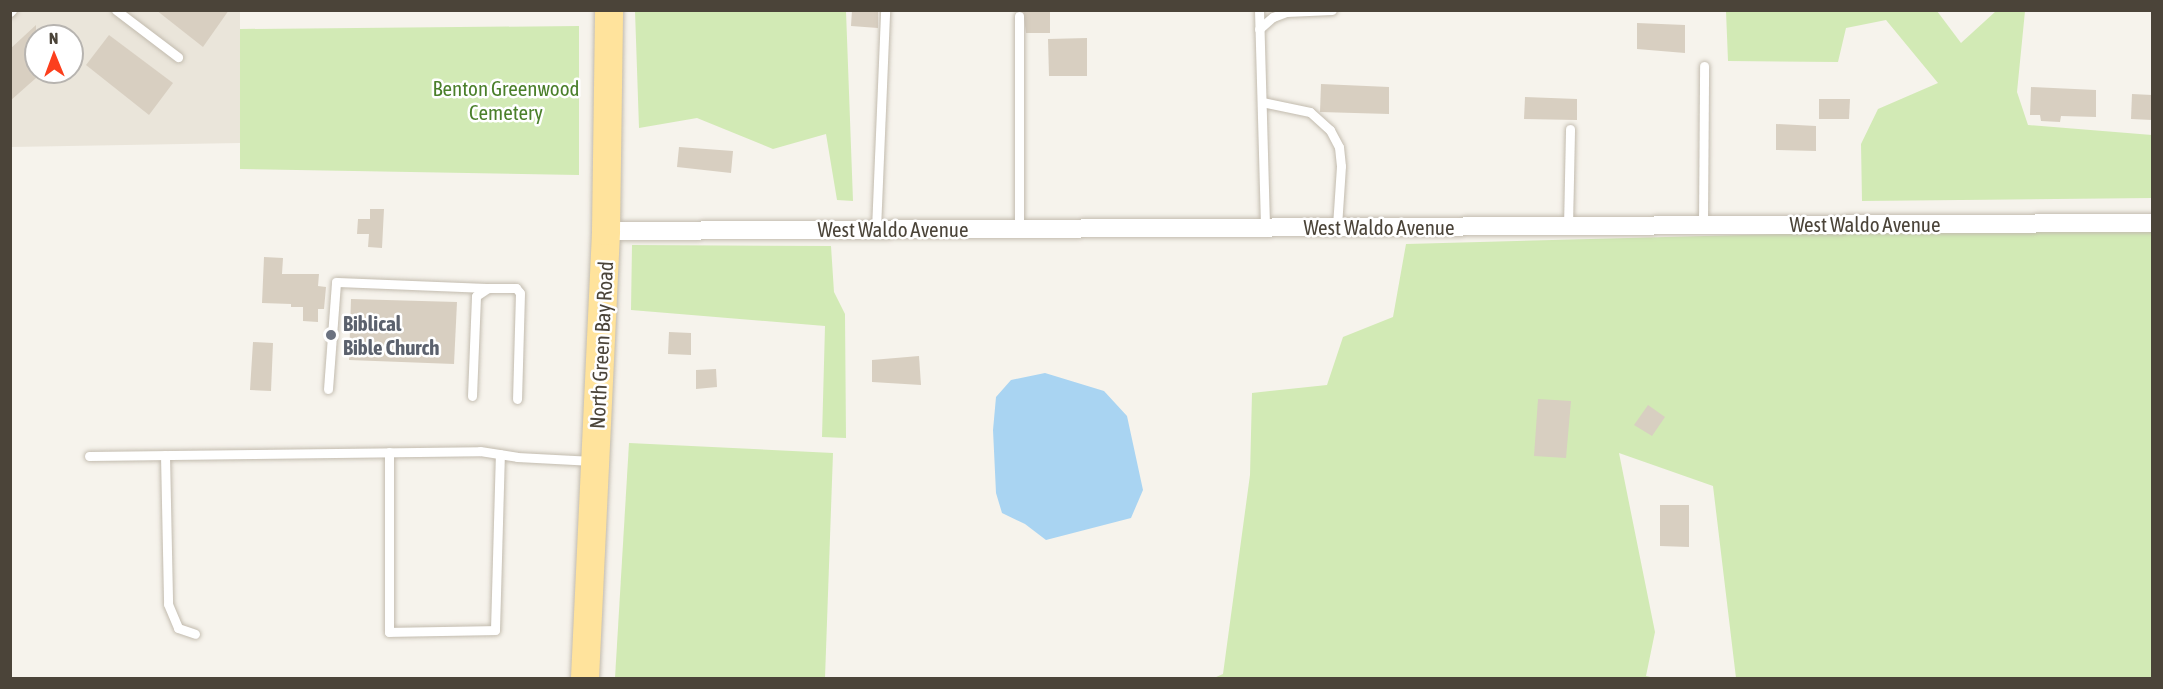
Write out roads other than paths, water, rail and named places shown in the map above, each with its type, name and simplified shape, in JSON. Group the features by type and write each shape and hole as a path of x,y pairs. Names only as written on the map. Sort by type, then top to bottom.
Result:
{"main road":[{"name":"North Green Bay Road","path":"585,678 606,231 609,10"}],"street":[{"name":"West Waldo Avenue","path":"606,231 2152,223"}],"lane":[{"path":"116,10 178,57"},
{"path":"876,229 885,10"},
{"path":"1259,10 1266,227"},
{"path":"1259,29 1273,16 1286,12 1332,10"},
{"path":"1019,16 1019,228"},
{"path":"1703,225 1704,66"},
{"path":"1263,102 1310,112 1330,130 1339,147 1341,166 1337,227"},
{"path":"1568,226 1570,129"},
{"path":"328,389 336,282 516,288 520,293 517,399"},
{"path":"472,396 476,296 488,288"},
{"path":"89,456 480,451 596,461"},
{"path":"389,452 389,632 495,630 500,454"},
{"path":"165,455 168,604 178,628 195,634"}],"water":[{"path":"1045,373 1104,391 1127,416 1143,490 1131,518 1046,540 1025,524 1002,513 996,493 993,430 996,397 1011,380"}],"place":[{"name":"Biblical Bible Church","path":"331,335"}],"park label":[{"name":"Benton Greenwood Cemetery","path":"506,100"}]}
